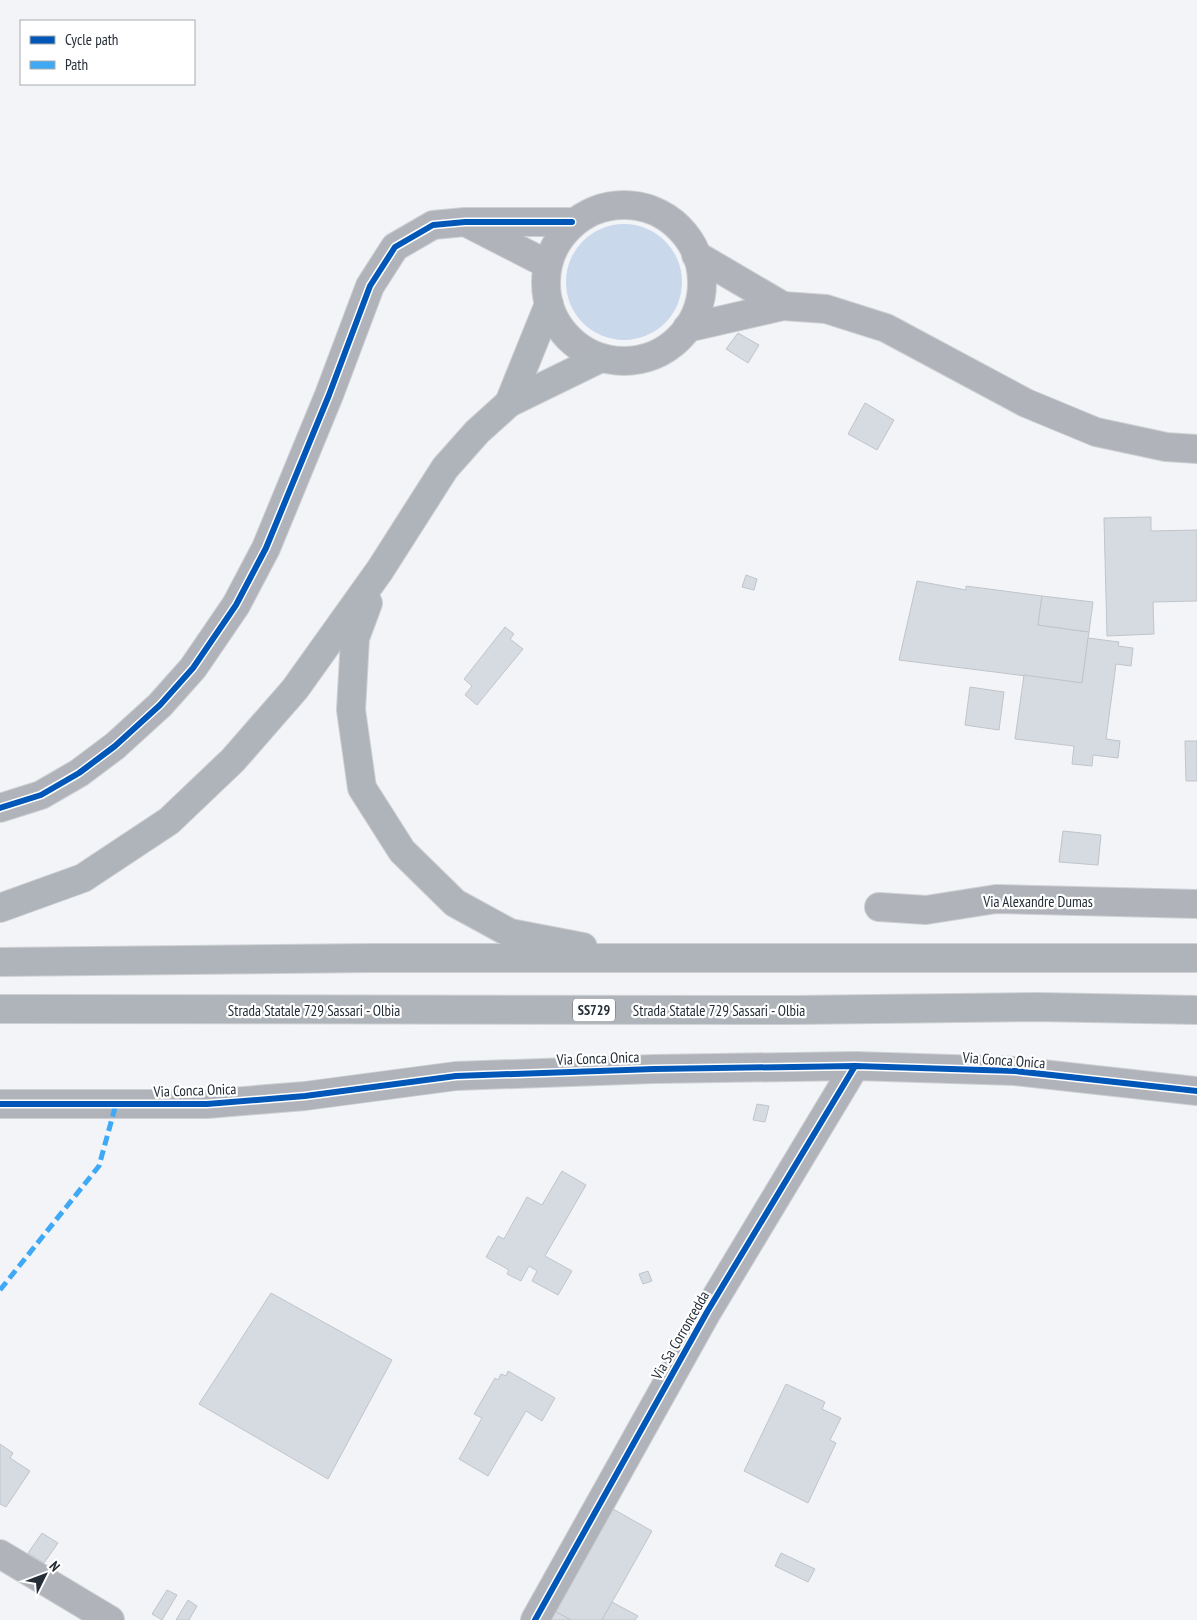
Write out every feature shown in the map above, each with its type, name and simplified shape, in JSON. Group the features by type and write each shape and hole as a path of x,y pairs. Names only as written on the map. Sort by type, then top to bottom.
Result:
{"highway":[{"path":"509,402 549,304"},
{"path":"0,908 83,878 169,821 233,760 295,689 380,570 445,468 477,432 509,402 601,358"},
{"path":"380,570 355,638 351,710 362,788 402,851 455,903 510,933 654,960"},
{"path":"0,962 361,958 654,960 1197,958"},
{"name":"Strada Statale 729 Sassari - Olbia","path":"0,1009 795,1010 1037,1007 1194,1010"}],"street":[{"path":"616,204 640,206 662,214 681,230 696,255 701,273 701,297 694,317 687,328 664,350 644,358 623,361 601,358 581,348 564,334 551,313 545,289 547,264 558,241 572,222 593,210 616,204"},
{"path":"0,808 41,795 78,773 115,746 160,705 193,668 236,605 266,548 329,395 370,286 395,247 433,225 465,222 572,222"},
{"path":"465,222 547,264"},
{"path":"696,255 783,306"},
{"path":"687,328 783,306 826,309 886,328 1026,404 1096,432 1166,447 1197,449"},
{"name":"Via Alexandre Dumas","path":"879,907 926,910 996,899 1197,904"},
{"name":"Via Conca Onica","path":"0,1104 207,1104 305,1096 456,1076 654,1069 855,1066 1015,1071 1197,1091"},
{"name":"Via Sa Corroncedda","path":"535,1620 707,1312 855,1066"},
{"path":"0,1554 110,1620"}],"shaded area":[{"path":"624,224 646,228 665,241 678,260 682,282 678,304 665,323 646,336 624,340 602,336 583,323 570,304 566,282 570,260 583,241 602,228"}],"building":[{"path":"738,333 759,345 748,363 726,349"},
{"path":"865,403 894,420 877,450 848,434"},
{"path":"1151,517 1151,531 1197,530 1197,601 1153,602 1154,634 1107,636 1104,518"},
{"path":"746,575 757,579 754,590 742,587"},
{"path":"917,581 966,590 966,586 1042,596 1038,625 1089,632 1082,683 899,660"},
{"path":"1042,596 1093,602 1089,632 1038,625"},
{"path":"505,627 514,634 510,639 523,649 477,705 465,695 472,686 464,679"},
{"path":"1088,638 1119,642 1118,646 1133,648 1131,666 1116,664 1106,739 1120,741 1118,758 1093,755 1092,766 1072,764 1074,746 1015,739 1024,675 1082,683"},
{"path":"970,687 1004,692 999,730 965,725"},
{"path":"1185,741 1197,741 1197,781 1186,781"},
{"path":"1063,831 1101,835 1098,865 1059,862"},
{"path":"757,1104 769,1106 765,1122 753,1120"},
{"path":"562,1171 586,1185 545,1256 572,1271 558,1295 532,1281 537,1271 529,1266 521,1281 507,1274 509,1270 486,1257 498,1236 504,1239 527,1197 542,1205"},
{"path":"648,1271 652,1281 643,1284 639,1274"},
{"path":"271,1293 392,1360 328,1479 199,1404"},
{"path":"508,1371 555,1398 542,1421 526,1411 488,1476 459,1459 482,1418 474,1414 495,1378 498,1380 501,1374 506,1376"},
{"path":"786,1384 825,1402 822,1409 841,1418 830,1440 836,1443 808,1503 744,1471"},
{"path":"0,1444 13,1453 10,1458 30,1471 6,1507 0,1504"},
{"path":"613,1509 652,1531 602,1620 571,1620 556,1612"},
{"path":"42,1533 58,1543 44,1563 28,1553"},
{"path":"781,1553 815,1569 808,1582 775,1566"},
{"path":"167,1590 177,1595 162,1620 152,1614"},
{"path":"188,1600 197,1606 189,1620 176,1620"},
{"path":"612,1602 638,1616 635,1620 602,1620"},
{"path":"556,1612 571,1620 551,1620"}],"marked path":[{"path":"0,1290 99,1166 116,1104"}],"cycle path":[{"path":"0,808 41,795 79,773 115,746 160,705 193,668 236,605 266,548 329,395 370,286 395,247 433,225 465,222 572,222"},
{"path":"0,1104 207,1104 305,1096 456,1076 654,1069 855,1066 1015,1071 1197,1091"},
{"path":"535,1620 707,1312 855,1066"}]}
